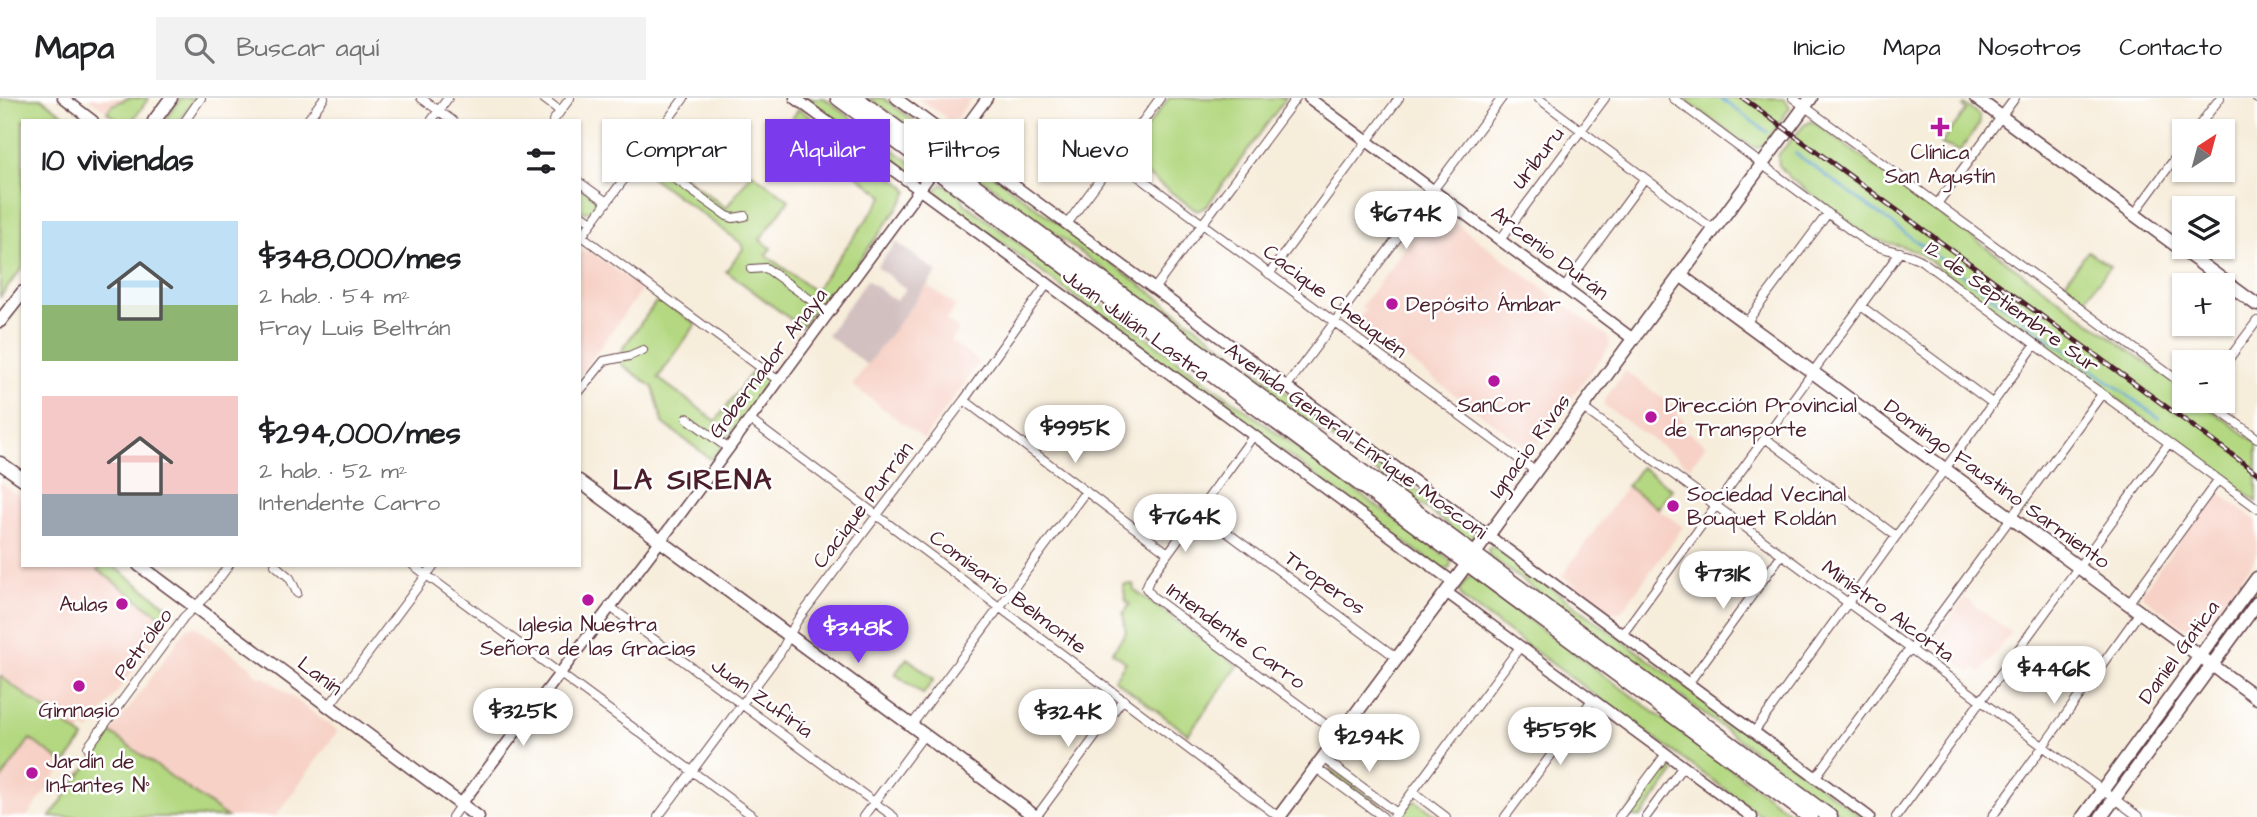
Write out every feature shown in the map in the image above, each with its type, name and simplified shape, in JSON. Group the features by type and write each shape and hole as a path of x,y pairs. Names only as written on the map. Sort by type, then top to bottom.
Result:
{"highway":[{"name":"Avenida General Enrique Mosconi","path":"838,98 904,142"},
{"name":"Avenida General Enrique Mosconi","path":"856,98 904,137"},
{"name":"Avenida General Enrique Mosconi","path":"961,182 1471,559 1830,817"},
{"name":"Avenida General Enrique Mosconi","path":"1471,559 1810,817"}],"main road":[{"path":"155,119 171,98"},
{"path":"1976,98 2257,306"},
{"name":"Ignacio Rivas","path":"1279,817 1807,102"},
{"name":"Domingo Faustino Sarmiento","path":"1680,275 2257,698"},
{"path":"0,321 21,295"},
{"path":"0,463 21,478"},
{"path":"581,482 1036,817"},
{"name":"Lanín","path":"142,567 478,817"},
{"name":"Daniel Gatica","path":"2083,817 2257,578"},
{"name":"Daniel Gatica","path":"2101,817 2257,603"}],"street":[{"path":"63,98 90,119"},
{"path":"186,119 201,98"},
{"path":"308,119 324,98"},
{"path":"421,98 450,119"},
{"path":"433,119 448,98"},
{"path":"543,98 560,111"},
{"path":"554,119 570,98"},
{"path":"669,119 684,98"},
{"name":"Juan Julián Lastra","path":"795,98 1254,435 1450,587 1520,647 1752,817"},
{"path":"896,98 925,119"},
{"name":"Gobernador Anaya","path":"971,119 987,98"},
{"path":"1145,119 1160,98"},
{"path":"1154,289 1296,98"},
{"name":"Arcenio Durán","path":"1309,98 1633,339"},
{"path":"1269,274 1399,98"},
{"path":"1286,387 1502,98"},
{"path":"1538,98 1713,229"},
{"name":"Uriburu","path":"1500,240 1605,98"},
{"name":"12 de Septiembre Sur","path":"1673,98 1871,244 1922,261 2257,508"},
{"path":"1793,98 1807,102 1937,204 2172,376"},
{"path":"1937,204 2015,98"},
{"path":"2204,119 2220,98"},
{"path":"2134,214 2172,162"},
{"path":"1564,288 1645,178"},
{"path":"622,182 581,238 779,381"},
{"path":"680,182 727,216 745,216"},
{"name":"Gobernador Anaya","path":"452,817 926,182"},
{"path":"1010,182 1869,817"},
{"path":"1067,224 1098,182"},
{"name":"Cacique Cheuquén","path":"1146,182 1535,471"},
{"path":"581,183 607,202"},
{"path":"1746,323 1828,213"},
{"path":"581,214 592,222"},
{"path":"1622,635 1900,252"},
{"path":"751,269 766,268 829,313"},
{"name":"Cacique Purrán","path":"658,817 782,649 797,621 1048,284"},
{"path":"1861,306 1992,403"},
{"path":"2235,351 2257,321"},
{"path":"1754,732 2035,345"},
{"path":"581,389 604,360 629,356 643,350"},
{"path":"1815,778 1911,649 1924,636 2102,394"},
{"name":"Intendente Carro","path":"964,400 1168,553 1146,588 1153,597 1340,735"},
{"name":"Ministro Alcorta","path":"1583,408 2139,817"},
{"path":"2223,413 2257,438"},
{"path":"687,418 729,449"},
{"name":"Comisario Belmonte","path":"750,419 1279,817"},
{"path":"1168,553 1254,435"},
{"path":"1765,438 1896,536"},
{"path":"1896,817 2169,443"},
{"path":"2128,604 2218,480"},
{"path":"911,726 1086,491"},
{"name":"Troperos","path":"1198,512 1397,658"},
{"path":"1688,684 1782,554"},
{"name":"Petróleo","path":"89,747 184,617 227,567"},
{"path":"277,567 287,575 297,593"},
{"path":"416,567 754,817"},
{"path":"328,706 433,567"},
{"name":"Juan Zufiría","path":"609,606 894,817"},
{"path":"1992,817 2140,612"},
{"path":"1320,763 1396,815 1520,647"},
{"path":"1036,817 1123,699"},
{"path":"1505,817 1592,700"},
{"path":"863,817 924,734"},
{"path":"1619,817 1666,754"},
{"path":"1320,763 1383,817"},
{"path":"1646,817 1683,766"},
{"path":"1413,792 1446,817"}],"shaded area":[{"path":"89,98 149,98 133,119 116,119"},
{"path":"918,98 972,98 956,119 948,119"},
{"path":"1441,212 1607,336 1610,346 1534,448 1528,449 1357,322 1365,310 1361,307 1430,214"},
{"path":"896,242 937,272 867,365 827,335 867,280 896,301 906,289 877,267"},
{"path":"590,251 642,289 581,373 581,253"},
{"path":"927,285 956,306 946,320 959,330 951,341 980,362 924,439 852,385"},
{"name":"Dirección Provincial de Transporte","path":"1625,371 1679,410 1677,415 1684,420 1680,426 1706,445 1690,467 1604,405 1604,400"},
{"path":"0,482 21,498 21,567 95,567 163,618 161,621 166,625 89,731 84,727 78,734 0,676"},
{"path":"1627,486 1683,527 1621,612 1613,613 1562,576"},
{"path":"2219,493 2257,521 2257,556 2201,633 2194,634 2143,597 2142,592 2214,494"},
{"path":"1965,598 2011,633 1981,673 1975,668 1971,673 1935,647 1934,640"},
{"path":"195,626 252,668 252,671 262,678 265,677 338,731 275,817 227,817 111,733 187,628"},
{"name":"Jardín de Infantes N°","path":"30,739 65,764 27,817 0,817 0,781"}],"green space":[{"path":"0,98 41,98 69,119 21,119 21,270 0,297"},
{"path":"128,98 149,98 133,119 116,119 107,112 112,105"},
{"path":"181,98 196,98 180,119 165,119"},
{"path":"804,98 824,98 852,119 833,119"},
{"path":"869,98 883,98 912,119 904,119 904,124"},
{"path":"1169,98 1286,98 1206,207 1197,211 1152,178 1152,121"},
{"path":"1682,98 1784,98 1790,107 1766,143 1757,148 1739,140"},
{"path":"1965,105 1979,115 1980,123 1960,151 1941,144 1966,110 1963,107"},
{"path":"799,109 813,119 792,119"},
{"path":"1812,121 2172,381 2172,413 2216,413 2257,443 2257,502 1920,254 1867,236 1789,177 1779,165 1778,155 1804,125"},
{"path":"890,147 904,157 904,171 890,161"},
{"path":"752,173 789,200 760,240 771,248 766,255 814,291 884,196 865,182 890,182 890,176 908,191 829,302 823,297 801,327 726,271 743,249 741,243 658,182 691,182 726,208 745,182 751,182"},
{"path":"986,182 1002,182 1472,531 1474,537 1468,542 1450,530 1448,525"},
{"path":"943,184 962,195 964,203 1449,559 1450,568 1441,569 940,197 936,189"},
{"path":"581,187 595,198 597,206 593,211 581,210"},
{"path":"2088,251 2110,266 2084,301 2063,285"},
{"path":"659,298 696,324 658,378 716,421 755,368 768,379 766,386 712,460 663,423 653,387 621,364 623,348"},
{"path":"1641,467 1672,489 1658,508 1627,486"},
{"path":"1493,546 1862,817 1844,817 1489,556 1488,549"},
{"path":"100,567 115,567 170,608 163,618 98,570"},
{"path":"1473,575 1490,586 1491,592 1796,817 1763,817 1463,599 1459,591"},
{"path":"1133,584 1134,590 1238,666 1188,734 1114,679 1126,662 1112,652 1126,632 1123,614 1130,604 1126,601 1123,585"},
{"path":"2257,586 2257,596 2217,651 2214,651 2213,648"},
{"path":"907,658 934,679 923,694 895,674"},
{"path":"2197,669 2200,671 2116,785 2114,782"},
{"path":"0,676 84,738 65,764 30,739 0,781"},
{"path":"111,733 227,817 50,817"},
{"path":"1667,763 1674,768 1673,774 1641,817 1624,817 1663,765"},
{"path":"1330,768 1385,808 1385,811 1382,812 1329,773"},
{"path":"1416,801 1439,817 1401,817 1411,803"}],"waterway":[{"path":"1720,98 1767,132"},
{"path":"1795,153 2159,418"}],"railway":[{"path":"1743,98 2257,473"}],"place":[{"name":"Clínica San Agustín","path":"1940,127"},
{"name":"Depósito Ámbar","path":"1392,304"},
{"name":"SanCor","path":"1494,381"},
{"name":"Dirección Provincial de Transporte","path":"1651,417"},
{"name":"Sociedad Vecinal Bouquet Roldán","path":"1673,506"},
{"name":"Iglesia Nuestra Señora de las Gracias","path":"588,600"},
{"name":"Aulas","path":"122,604"},
{"name":"Gimnasio","path":"79,686"},
{"name":"Jardín de Infantes N°","path":"32,773"}],"district":[{"name":"LA SIRENA","path":"693,480"}]}
